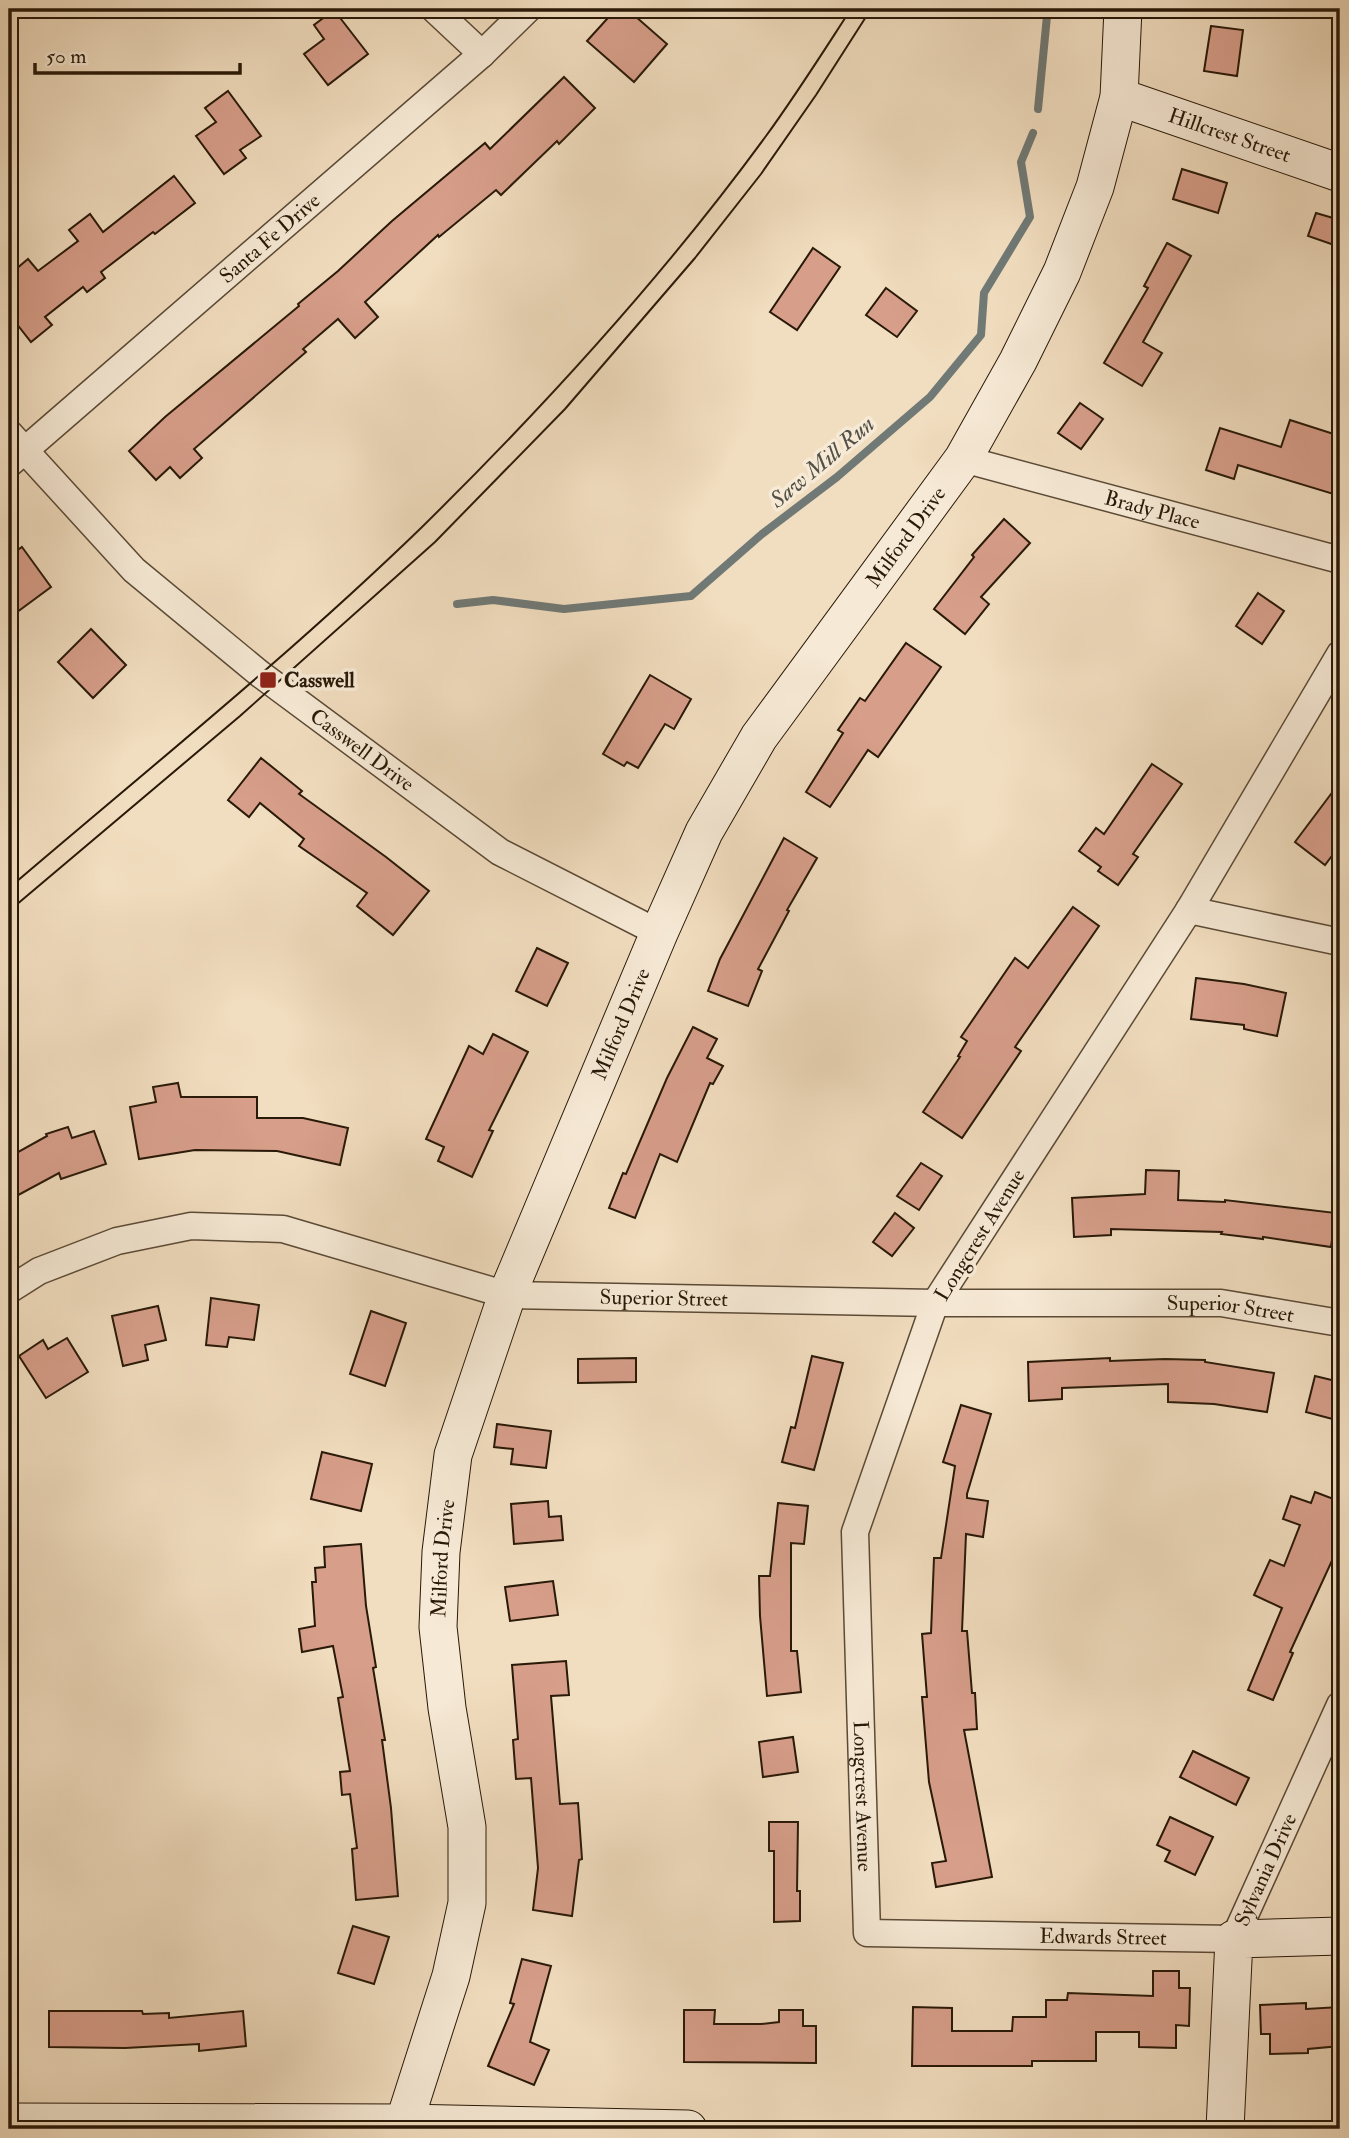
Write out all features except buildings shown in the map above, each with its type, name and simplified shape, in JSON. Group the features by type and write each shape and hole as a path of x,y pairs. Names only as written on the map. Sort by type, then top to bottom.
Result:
{"street":[{"path":"434,9 482,54"},
{"name":"Santa Fe Drive","path":"14,449 482,54 528,9"},
{"name":"Milford Drive","path":"403,2126 451,1976 467,1903 467,1827 447,1708 438,1628 441,1552 453,1455 507,1295 704,832 759,737 963,459 1018,361 1062,272 1095,187 1119,97 1123,9"},
{"name":"Hillcrest Street","path":"1119,97 1340,173"},
{"name":"Casswell Drive","path":"14,449 134,570 275,685 500,852 659,933"},
{"name":"Brady Place","path":"963,459 1340,560"},
{"name":"Longcrest Avenue","path":"867,1933 855,1532 935,1303 1189,910 1340,654"},
{"path":"1189,910 1340,942"},
{"name":"Superior Street","path":"9,1290 39,1271 117,1241 191,1226 283,1229 507,1295 935,1303 1221,1303 1340,1323"},
{"name":"Sylvania Drive","path":"1225,2129 1234,1939 1340,1705"},
{"name":"Edwards Street","path":"867,1933 1234,1939 1340,1936"},
{"path":"9,2122 688,2129"}],"waterway":[{"name":"Saw Mill Run","path":"1038,109 1047,16 1064,9"},
{"name":"Saw Mill Run","path":"457,604 493,600 564,609 691,596 762,534 837,477 930,397 981,335 984,293 1030,217 1021,162 1033,133"}],"tram line":[{"path":"9,888 321,621 421,528 513,435 601,339 686,240 777,121 851,9"},
{"path":"9,911 240,716 435,542 565,409 695,258 761,174 871,9"}],"place":[{"name":"Casswell","path":"268,680"}]}
